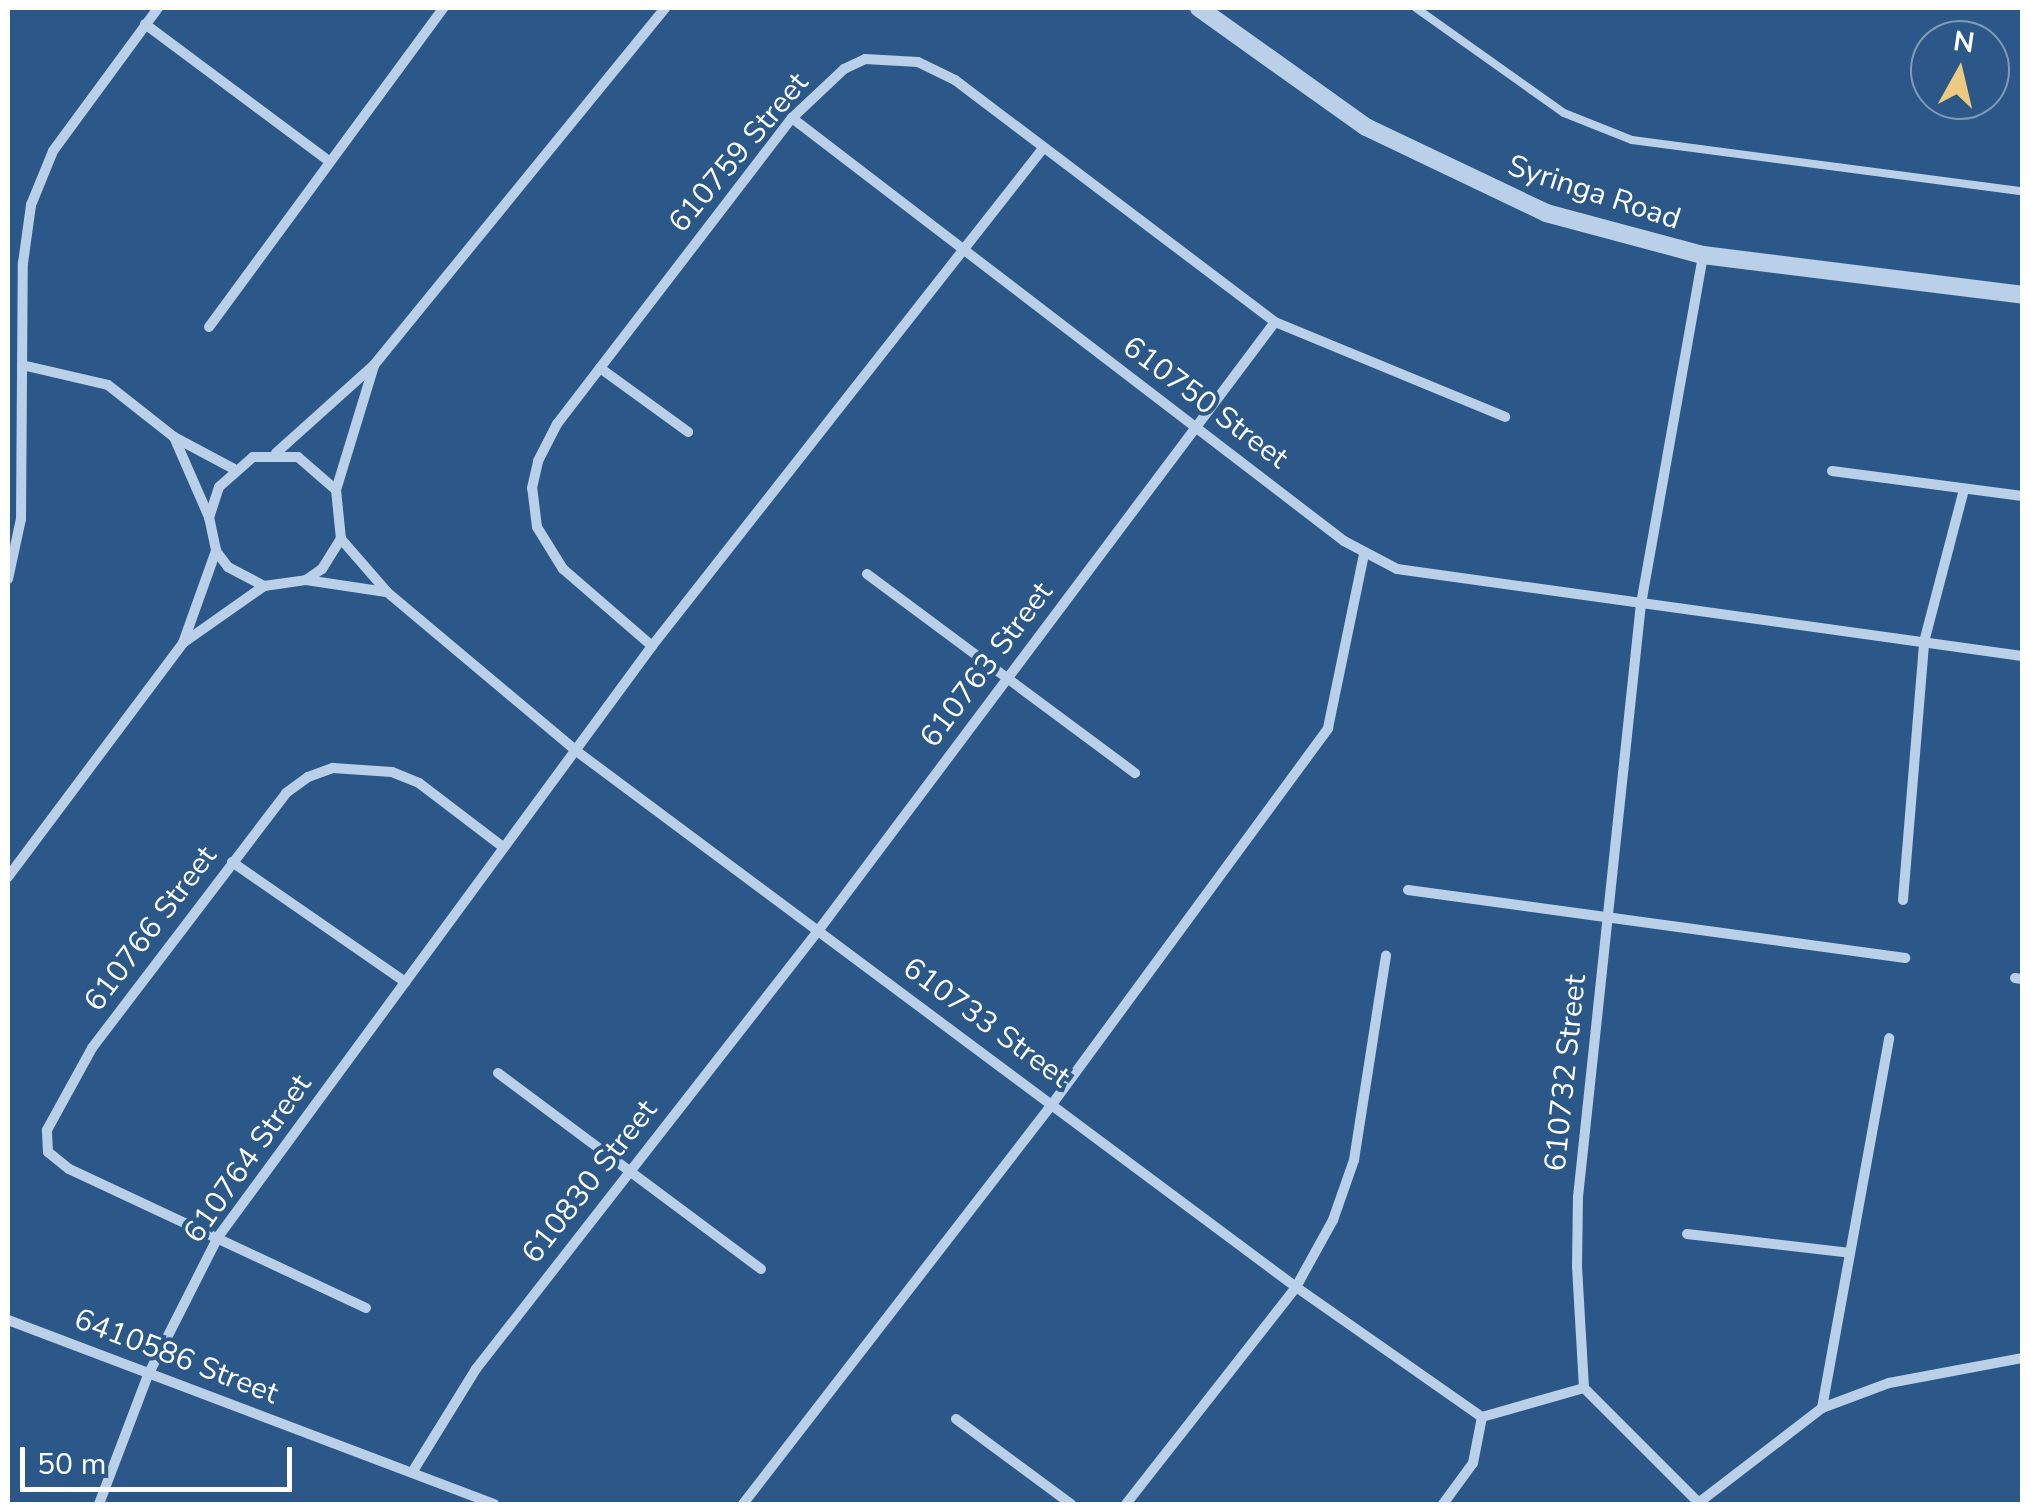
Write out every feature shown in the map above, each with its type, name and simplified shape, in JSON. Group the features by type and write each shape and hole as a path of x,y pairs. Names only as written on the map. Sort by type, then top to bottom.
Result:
{"street":[{"path":"8,578 21,520 23,263 31,205 54,151 158,8"},
{"path":"209,327 326,159 442,8"},
{"path":"209,516 234,469 276,453 374,364 665,8"},
{"name":"Syringa Road","path":"1199,8 1366,128 1457,176 1546,212 1703,256 2022,295"},
{"path":"145,24 326,159"},
{"name":"610759 Street","path":"652,646 563,569 537,526 532,488 538,461 600,368 792,118 844,69 889,58 918,62 956,80 1042,151 1275,322 1506,418"},
{"name":"610750 Street","path":"792,118 1364,554 1441,578 2022,656"},
{"name":"610764 Street","path":"99,1504 148,1374 218,1238 652,646 1042,151"},
{"name":"610732 Street","path":"1584,1388 1578,1196 1641,604 1703,256"},
{"name":"610763 Street","path":"818,931 1275,322"},
{"path":"22,364 108,384 174,436 234,469"},
{"path":"306,580 322,569 340,539 336,490 374,364"},
{"path":"600,368 688,432"},
{"path":"174,436 209,516 216,550 183,644"},
{"path":"276,453 320,470 336,490"},
{"path":"1832,470 2022,496"},
{"path":"1903,900 1924,642 1964,488"},
{"name":"610733 Street","path":"340,539 387,592 574,750 1296,1287 1482,1417"},
{"path":"216,550 244,579 264,586 306,580 387,592"},
{"path":"742,1504 1052,1103 1328,728 1364,554"},
{"path":"867,574 1135,773"},
{"path":"8,877 183,644 264,586"},
{"name":"610766 Street","path":"218,1238 69,1169 46,1142 92,1048 286,794 334,768 392,772 419,784 504,847"},
{"path":"232,862 404,982"},
{"path":"1408,890 1608,914 1906,958"},
{"name":"610830 Street","path":"412,1471 476,1369 818,931"},
{"path":"1126,1504 1296,1287 1333,1220 1354,1160 1386,955"},
{"path":"1822,1408 1889,1038"},
{"path":"498,1073 632,1169 761,1269"},
{"path":"1687,1234 1850,1253"},
{"path":"218,1238 366,1308"},
{"name":"6410586 Street","path":"8,1320 494,1504"},
{"path":"1443,1504 1473,1463 1482,1417 1584,1388 1698,1504 1822,1408 1889,1383 2022,1358"},
{"path":"956,1419 1071,1504"}],"lane":[{"path":"1416,8 1564,113 1632,140 2022,191"}]}
